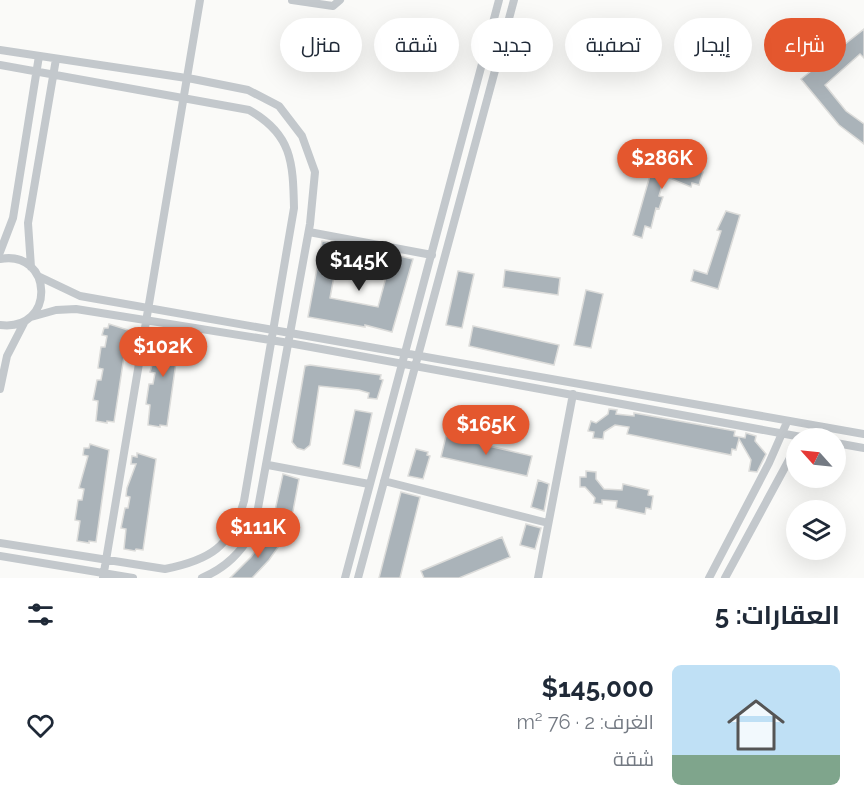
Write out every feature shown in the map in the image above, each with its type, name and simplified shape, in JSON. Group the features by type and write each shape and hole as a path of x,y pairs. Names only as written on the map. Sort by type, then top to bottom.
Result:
{"street":[{"path":"103,575 200,0"},
{"path":"292,0 333,6 340,0"},
{"path":"345,578 499,0"},
{"path":"358,578 514,0"},
{"path":"0,50 248,90 279,106 302,136 315,172 309,232 268,465 254,530 240,553 219,571 202,578"},
{"path":"0,252 13,218 39,56"},
{"path":"31,267 28,223 56,59"},
{"path":"0,65 249,110 265,119 283,140 292,161 294,208 244,501 239,521 230,538 214,553 191,564 165,569 0,543"},
{"path":"309,232 432,255"},
{"path":"0,259 18,260 31,267 38,276 42,294 36,310 7,356 0,389"},
{"path":"38,276 80,296 864,434"},
{"path":"0,325 17,325 56,310 76,309 415,365 786,434"},
{"path":"538,578 573,394"},
{"path":"709,578 787,422"},
{"path":"846,445 864,448"},
{"path":"268,465 369,484"},
{"path":"726,578 786,466"},
{"path":"384,481 548,523"},
{"path":"0,556 103,575 134,578"}],"building":[{"path":"864,29 864,58 860,54 846,66 846,43"},
{"path":"810,72 840,72 825,85 846,111 864,124 864,144 839,125 801,79"},
{"path":"655,158 703,172 699,185 692,183 691,187 665,176 659,196 663,197 659,209 656,208 651,228 645,226 642,238 633,235"},
{"path":"726,211 740,215 718,289 691,281 694,270 707,274 721,231 717,230"},
{"path":"322,241 340,244 330,298 378,307 388,270 377,266 381,252 413,259 392,332 365,325 365,327 308,317"},
{"path":"505,270 560,278 558,295 503,287"},
{"path":"458,271 474,274 462,328 446,325"},
{"path":"586,290 603,294 591,348 574,345"},
{"path":"109,324 128,330 114,422 107,421 107,423 96,421 98,401 93,400 97,380 101,380 103,369 98,368 101,347 105,347 107,336 102,335 104,328 108,328"},
{"path":"473,326 559,345 554,365 469,346"},
{"path":"161,329 180,334 167,426 160,425 160,427 148,425 150,405 146,404 149,384 153,384 155,373 150,372 159,340 154,339 155,332 160,333"},
{"path":"305,366 381,375 380,379 383,380 377,399 368,398 369,393 359,390 319,386 310,445 304,450 297,448 292,442"},
{"path":"609,409 617,410 616,414 634,416 634,413 735,431 734,436 745,438 746,433 756,436 755,441 766,454 757,472 749,471 751,460 739,439 736,450 732,449 731,455 627,434 629,427 615,425 604,432 603,439 593,438 594,432 588,431 591,421 596,423 608,414"},
{"path":"355,410 372,413 360,468 343,464"},
{"path":"446,436 532,456 527,476 441,457"},
{"path":"90,444 109,450 96,542 89,541 89,543 77,541 80,521 75,520 78,500 82,500 84,489 79,488 88,456 83,455 84,448 89,448"},
{"path":"416,449 428,452 427,455 430,456 423,479 408,476"},
{"path":"137,453 156,459 143,550 136,549 135,551 124,549 126,529 121,528 130,497 126,496 127,488 136,464 131,464 132,456 137,457"},
{"path":"586,471 596,472 596,479 604,489 622,490 623,484 649,490 648,495 653,496 651,509 646,508 645,514 616,508 617,501 602,500 602,504 594,503 595,498 585,487 580,487 580,477 586,477"},
{"path":"283,474 299,479 293,511 285,534 271,529"},
{"path":"538,480 549,484 544,511 531,507"},
{"path":"401,492 420,497 400,578 379,578"},
{"path":"526,524 541,528 535,549 520,545"},
{"path":"268,534 281,543 269,560 252,578 230,578 251,557"},
{"path":"502,537 510,557 459,578 424,578 421,571"}]}
